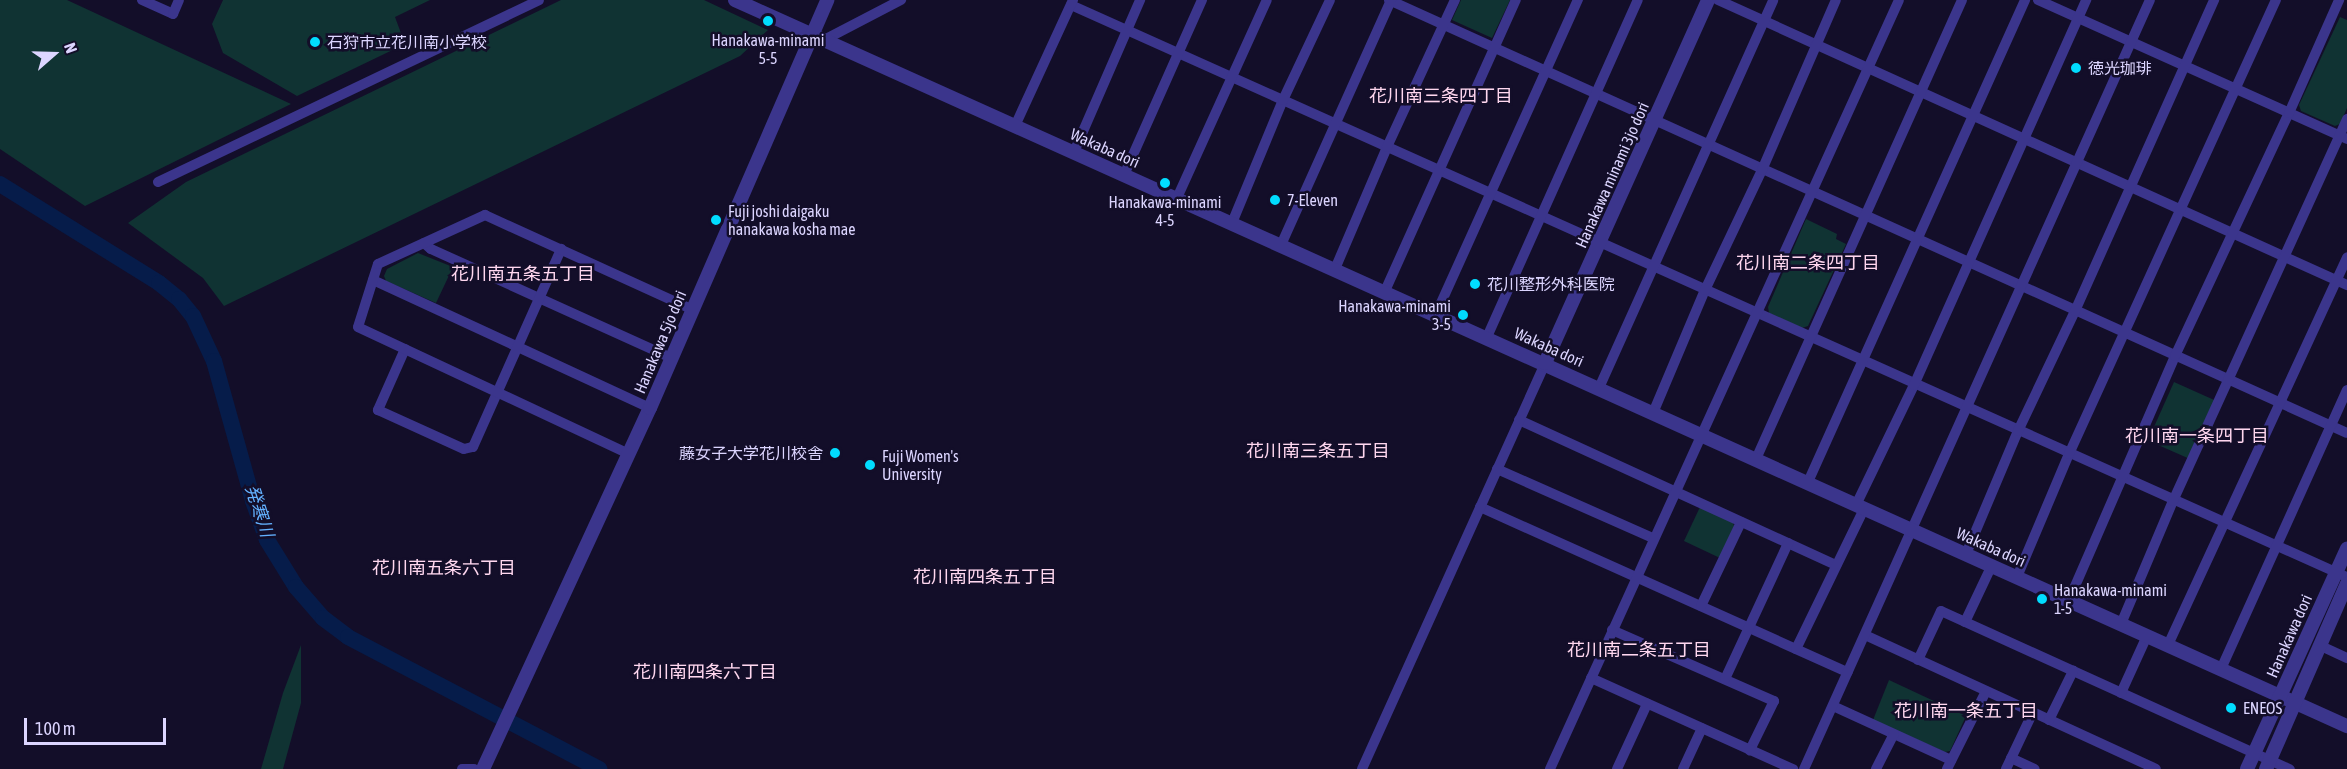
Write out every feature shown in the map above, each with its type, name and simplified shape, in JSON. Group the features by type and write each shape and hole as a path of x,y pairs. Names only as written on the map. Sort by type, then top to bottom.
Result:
{"street":[{"path":"142,0 172,14 179,0"},
{"path":"158,182 540,0"},
{"name":"Wakaba dori","path":"735,0 2347,726"},
{"name":"Hanakawa 5jo dori","path":"483,769 520,695 650,408 691,309 818,37 827,0"},
{"path":"818,37 901,0"},
{"path":"1074,152 1140,0"},
{"path":"1124,175 1202,0"},
{"path":"1177,198 1267,0"},
{"path":"1232,223 1283,100 1330,0"},
{"path":"1281,245 1390,0 2347,433"},
{"path":"1335,269 1387,147 1455,0"},
{"path":"1385,291 1516,0"},
{"path":"1436,314 1578,0"},
{"path":"1487,337 1638,0"},
{"name":"Hanakawa minami 3jo dori","path":"1545,363 1708,0"},
{"path":"1718,0 2342,283"},
{"path":"1599,388 1773,0"},
{"path":"1653,413 1705,290 1762,170 1836,0"},
{"path":"1550,769 1653,538 1704,436 1899,0"},
{"path":"1756,459 1962,0"},
{"path":"1808,482 2025,0"},
{"path":"2038,0 2343,138"},
{"path":"1796,649 1836,565 1968,262 2086,0"},
{"path":"1804,769 2150,0"},
{"path":"1966,554 2018,431 2075,311 2214,0"},
{"path":"2018,577 2069,454 2276,0"},
{"path":"2069,600 2124,478 2175,356 2234,234 2339,0"},
{"path":"1015,126 1072,2 1126,30 2342,575"},
{"path":"2121,624 2173,501 2284,257 2343,138 2347,119"},
{"path":"629,454 358,327 378,264 485,215 691,309"},
{"path":"424,243 431,249 671,358"},
{"path":"405,349 378,410 464,449 473,447 495,392 561,249"},
{"path":"2168,645 2281,403 2342,283 2347,257"},
{"path":"373,280 650,408"},
{"path":"1362,769 1545,363"},
{"path":"2221,669 2347,390"},
{"path":"1519,420 1836,565"},
{"path":"1497,469 1653,538"},
{"path":"1480,507 1848,672"},
{"path":"1701,606 1741,522"},
{"path":"1725,679 1747,627 1788,543"},
{"name":"Hanakawa dori","path":"2247,769 2280,696 2342,575 2347,549"},
{"path":"1965,622 1992,566"},
{"name":"Hanakawa dori","path":"2268,765 2347,584"},
{"path":"1918,660 1941,611 2254,753 2268,765 2290,769"},
{"path":"1612,630 1774,701 1750,750"},
{"path":"1865,635 2156,769"},
{"path":"2121,693 2148,636"},
{"path":"2321,646 2347,658"},
{"path":"2049,720 2073,671"},
{"path":"1591,678 1793,769"},
{"path":"1833,706 1894,734 1949,765 1986,691"},
{"path":"1617,769 1647,704"},
{"path":"2006,769 2033,712"},
{"path":"1683,769 1702,728"},
{"path":"1876,769 1894,734"},
{"path":"2011,758 2035,769"},
{"path":"462,769 474,769"}],"green space":[{"path":"0,0 67,0 291,104 85,206 0,149"},
{"name":"石狩市立花川南小学校","path":"223,0 430,0 395,17 405,44 297,96 223,53 212,24"},
{"path":"561,0 704,0 768,30 740,56 224,306 203,278 128,223 186,182"},
{"path":"1461,0 1510,0 1492,38 1452,20"},
{"path":"2340,17 2347,20 2347,108 2340,124 2335,126 2301,111 2299,105"},
{"path":"1806,219 1837,234 1836,239 1846,244 1808,326 1802,328 1769,313 1768,307"},
{"path":"418,253 453,267 436,303 386,281 384,276 387,269"},
{"path":"2174,382 2214,400 2188,458 2148,440"},
{"path":"1700,507 1732,520 1734,526 1720,558 1684,541"},
{"path":"301,645 301,703 283,769 261,769 283,693"},
{"path":"1889,680 1966,716 1950,751 1945,752 1873,720"}],"waterway":[{"name":"発寒川","path":"0,184 159,283 179,299 193,316 214,361 253,501 267,540 296,587 323,618 348,637 599,769"}],"place":[{"name":"Hanakawa-minami 5-5","path":"768,21"},
{"name":"石狩市立花川南小学校","path":"315,42"},
{"name":"徳光珈琲","path":"2076,68"},
{"name":"Hanakawa-minami 4-5","path":"1165,183"},
{"name":"7-Eleven","path":"1275,200"},
{"name":"Fuji joshi daigaku hanakawa kosha mae","path":"716,220"},
{"name":"花川整形外科医院","path":"1475,284"},
{"name":"Hanakawa-minami 3-5","path":"1463,315"},
{"name":"藤女子大学花川校舎","path":"835,453"},
{"name":"Fuji Women's University","path":"870,465"},
{"name":"Hanakawa-minami 1-5","path":"2042,599"},
{"name":"ENEOS","path":"2231,708"}],"district":[{"name":"花川南三条四丁目","path":"1441,96"},
{"name":"花川南二条四丁目","path":"1808,263"},
{"name":"花川南五条五丁目","path":"523,274"},
{"name":"花川南一条四丁目","path":"2197,436"},
{"name":"花川南三条五丁目","path":"1318,451"},
{"name":"花川南五条六丁目","path":"444,568"},
{"name":"花川南四条五丁目","path":"985,577"},
{"name":"花川南二条五丁目","path":"1639,650"},
{"name":"花川南四条六丁目","path":"705,672"},
{"name":"花川南一条五丁目","path":"1966,711"}]}
